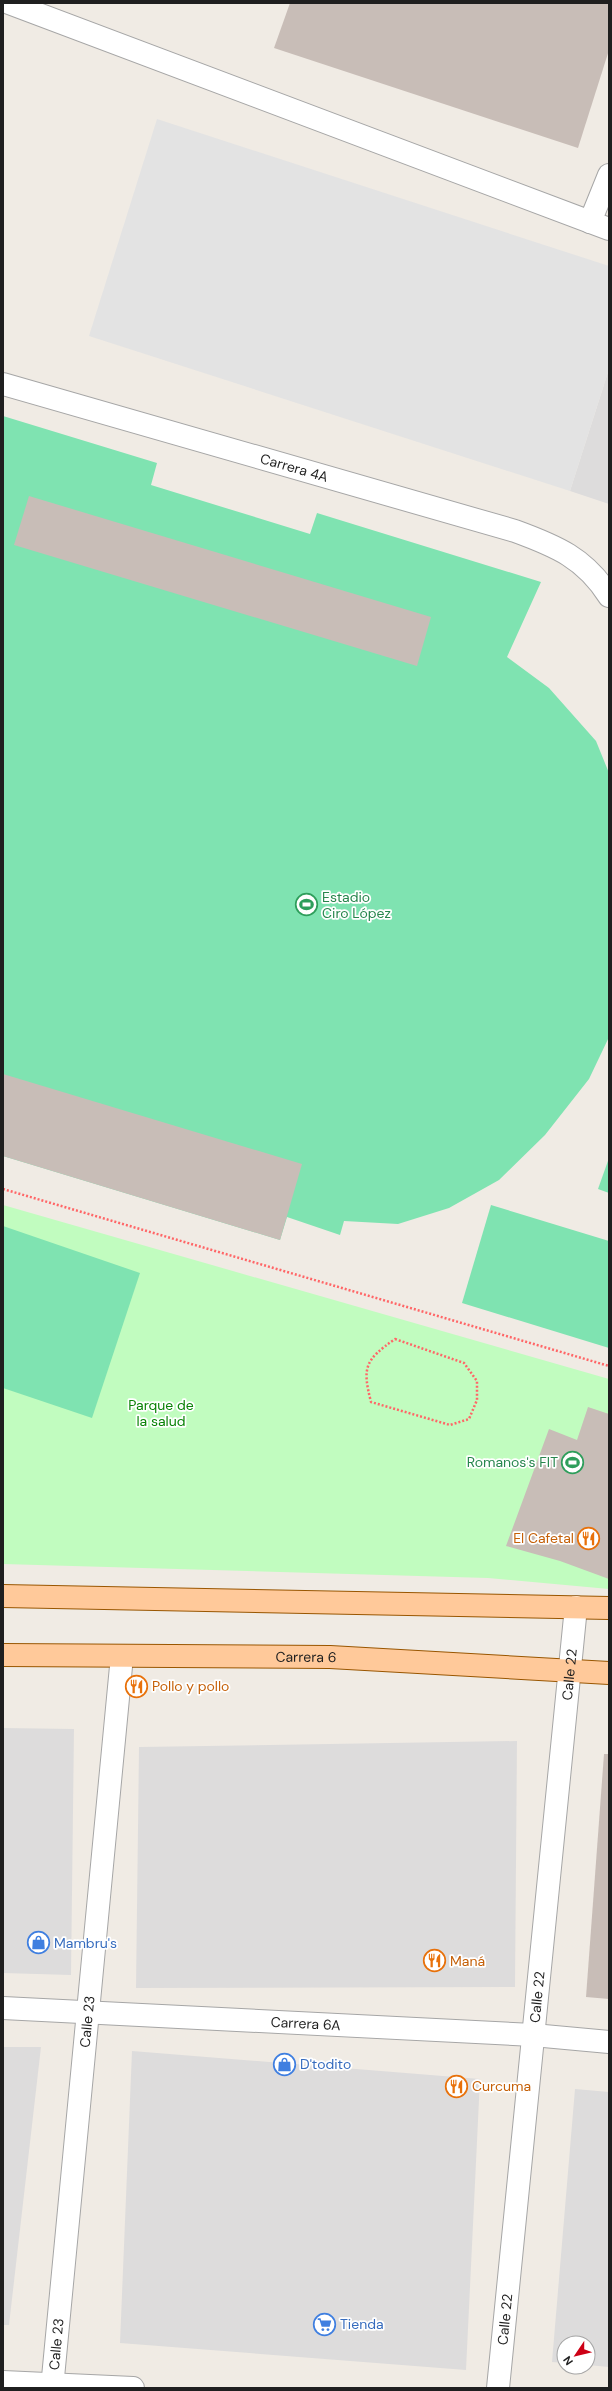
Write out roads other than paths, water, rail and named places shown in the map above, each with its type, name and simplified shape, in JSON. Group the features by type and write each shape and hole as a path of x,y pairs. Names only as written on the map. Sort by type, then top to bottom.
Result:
{"main road":[{"path":"3,1596 609,1608"},
{"name":"Carrera 6","path":"3,1655 330,1657 609,1673"}],"street":[{"path":"9,3 600,226 609,175"},
{"name":"Carrera 4A","path":"3,384 515,531 553,545 581,561 609,596"},
{"name":"Calle 22","path":"498,2388 576,1607"},
{"name":"Calle 23","path":"52,2386 122,1656"},
{"name":"Carrera 6A","path":"3,2008 534,2035 609,2042"},
{"path":"3,2382 52,2386 133,2388"}],"place":[{"name":"Estadio Ciro López","path":"306,905"},
{"name":"Romanos's FIT","path":"573,1462"},
{"name":"El Cafetal","path":"589,1538"},
{"name":"Pollo y pollo","path":"136,1686"},
{"name":"Mambru's","path":"38,1943"},
{"name":"Maná","path":"434,1961"},
{"name":"D'todito","path":"285,2064"},
{"name":"Curcuma","path":"457,2086"},
{"name":"Tienda","path":"324,2324"}],"park label":[{"name":"Parque de la salud","path":"161,1414"}]}
